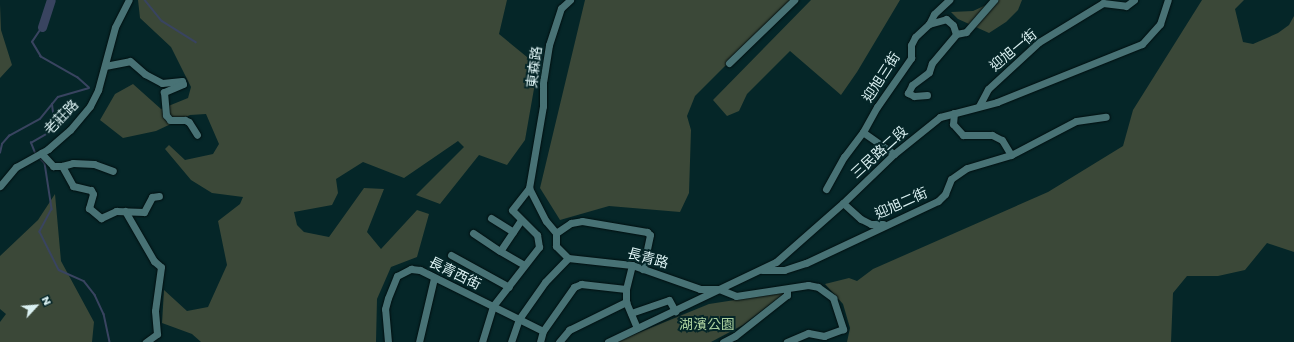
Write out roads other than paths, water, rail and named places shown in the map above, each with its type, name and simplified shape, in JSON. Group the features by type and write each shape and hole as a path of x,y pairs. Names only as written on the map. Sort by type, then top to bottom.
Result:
{"street":[{"name":"老莊路","path":"0,186 16,167 38,154 70,130 90,106 105,66 115,27 129,0"},
{"name":"東森路","path":"529,188 543,106 543,81 549,45 561,8 570,0"},
{"path":"729,63 794,0"},
{"name":"迎旭三街","path":"826,189 844,157 864,132 877,107 911,58 911,45 915,37 929,24 934,14 949,0"},
{"path":"927,94 914,96 908,93 912,85 929,72 932,63 956,34 966,32 994,0"},
{"name":"迎旭一街","path":"979,106 988,89 1039,42 1103,3 1126,6 1134,0"},
{"name":"三民路二段","path":"608,342 776,262 843,203 894,154 940,116 979,106 1142,44 1160,24 1168,0"},
{"path":"929,24 946,19 953,25 956,34"},
{"path":"105,66 130,61 145,74 162,83 182,81 184,84 164,92 166,115 170,120 185,120 197,135"},
{"path":"954,113 953,124 963,135 992,135 1002,140 1011,155"},
{"name":"迎旭二街","path":"761,270 784,270 806,263 885,224 938,202 945,194 951,179 967,168 1011,155 1076,121 1106,117"},
{"path":"864,132 894,154"},
{"path":"38,154 53,166 62,166 73,163 94,164 113,171"},
{"path":"62,166 73,186 91,190 93,194 88,208 92,213 105,218 116,211 144,212 152,197 159,196"},
{"path":"482,342 493,306 509,287 524,264 539,248 537,235 512,210 529,188 546,221 556,234 556,246 568,258 545,282 519,319 511,342"},
{"path":"843,203 860,219 871,224 885,224"},
{"path":"125,211 149,254 161,267 155,311 157,334 146,342"},
{"path":"491,218 513,232"},
{"path":"500,251 521,220"},
{"path":"556,234 571,222 582,221 647,232 650,235 643,269"},
{"path":"473,233 500,251 524,264"},
{"path":"451,254 509,287"},
{"name":"長青路","path":"568,258 632,265 700,289 719,290 736,296 808,285 825,292 835,303 843,329 824,336 808,333 787,342"},
{"path":"632,265 626,289 626,302 636,328"},
{"name":"長青西街","path":"388,342 385,309 397,276 411,269 434,278 543,331"},
{"path":"419,342 434,278"},
{"path":"540,342 543,331 574,287 580,284 626,289"},
{"path":"728,341 787,295 787,289"},
{"path":"631,313 669,300 675,310"},
{"path":"559,342 569,330 626,302"}],"waterway":[{"path":"42,27 51,0"},
{"path":"145,0 162,21 196,42"},
{"path":"0,153 2,144 9,136 40,119 58,97 89,88 78,78 41,57 32,42 42,27"},
{"path":"35,153 31,143 55,129 52,104"},
{"path":"39,157 45,163 52,209 40,232 59,270 84,281 95,295 104,314 110,342"}],"park label":[{"name":"湖濱公園","path":"707,324"}]}
